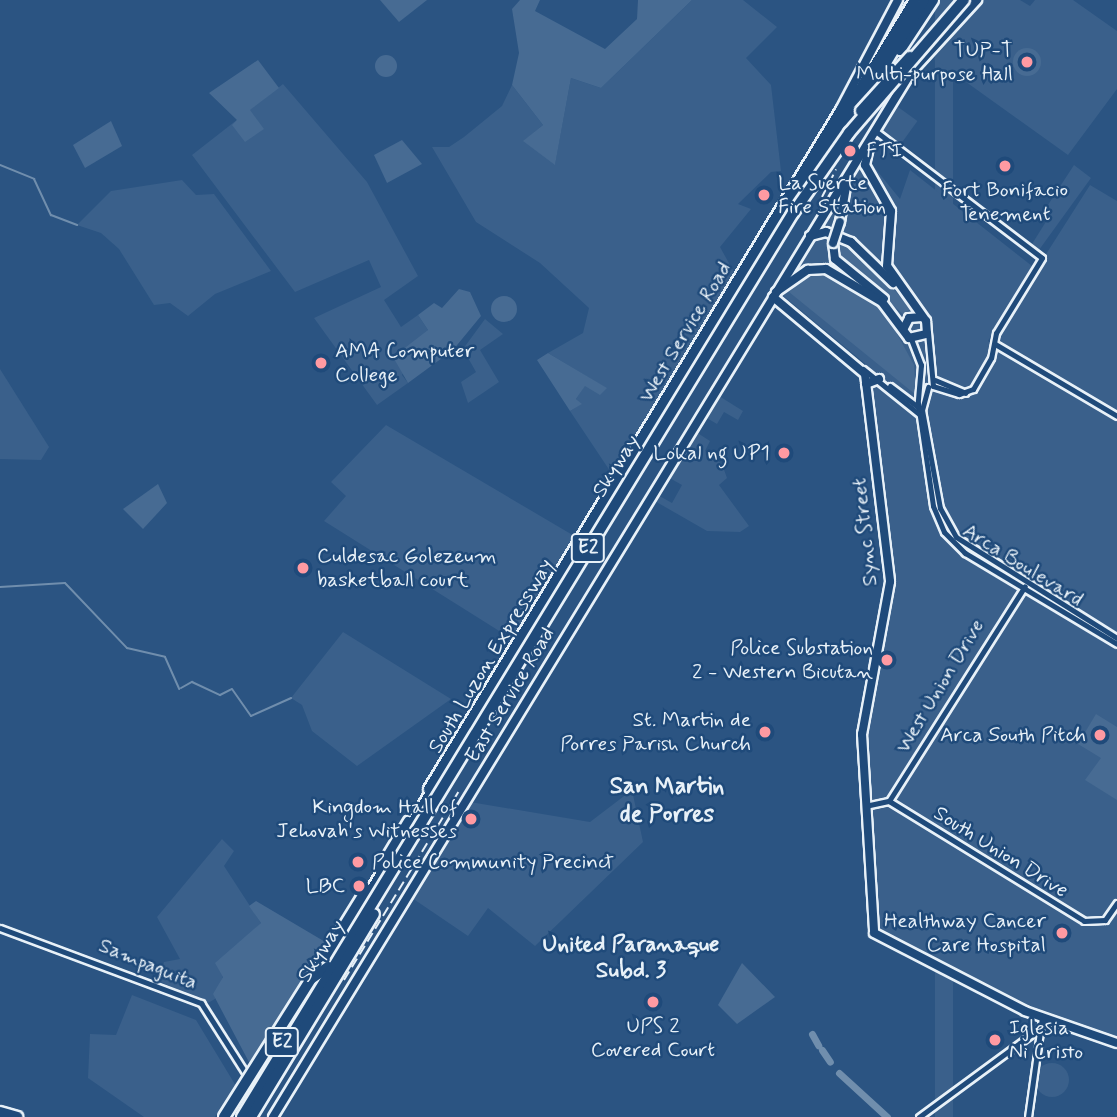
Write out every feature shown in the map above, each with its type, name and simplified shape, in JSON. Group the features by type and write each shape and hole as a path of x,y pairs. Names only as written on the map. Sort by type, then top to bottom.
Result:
{"highway":[{"path":"892,38 908,0"},
{"name":"South Luzon Expressway","path":"234,1117 915,0"},
{"name":"South Luzon Expressway","path":"243,1117 924,0"},
{"path":"842,134 933,0"},
{"name":"Skyway","path":"234,1117 328,967 788,209 845,129 957,0"},
{"name":"Skyway","path":"243,1117 805,194 964,0"},
{"path":"251,1117 375,912 382,889"},
{"path":"222,1117 311,979 328,967"},
{"path":"0,1112 17,1117"}],"main road":[{"name":"West Service Road","path":"222,1117 822,140 898,0"},
{"name":"East Service Road","path":"928,332 922,317 905,295 886,262 890,209 865,161 878,133 927,57 979,0"},
{"name":"East Service Road","path":"274,1117 848,174 924,55 979,0"},
{"path":"848,174 840,222 833,243 835,260 894,312"},
{"path":"809,237 825,232 852,243 905,295"},
{"name":"East Service Road","path":"775,295 808,270 824,269 894,312 911,339"},
{"path":"775,295 863,369"},
{"path":"904,328 909,318 922,317"},
{"path":"911,339 928,332"},
{"name":"Sync Street","path":"863,369 890,582 863,723 865,803 876,936 1042,1017"},
{"path":"866,384 879,379"},
{"path":"1042,1017 1117,1043"}],"street":[{"path":"878,133 1042,258 965,393 930,382 911,339"},
{"name":"Arca Boulevard","path":"921,412 930,382 928,332"},
{"path":"995,344 1117,416"},
{"path":"863,369 918,403"},
{"name":"Arca Boulevard","path":"930,382 918,403 940,526 965,553 1117,638"},
{"path":"890,386 921,412"},
{"name":"Arca Boulevard","path":"1025,586 1117,644"},
{"name":"West Union Drive","path":"889,802 1025,586"},
{"path":"865,803 889,802"},
{"name":"South Union Drive","path":"889,802 1084,921 1099,923 1117,903"},
{"name":"Sampaguita","path":"0,928 201,1003 249,1075"},
{"path":"1028,1117 1042,1017"},
{"path":"919,1117 1039,1028"}],"shaded area":[{"path":"380,0 427,0 399,22"},
{"path":"520,0 540,0 535,11 605,49 637,19 638,0 692,0 601,88 571,78 555,165 523,141 543,125 512,85 519,53 512,9"},
{"path":"692,0 743,0 777,27 746,58 771,85 781,171 771,172 738,204 751,209 720,247 735,274 612,474 570,411 581,404 576,399 585,385 606,388 548,353 583,333 589,308 540,263 476,222 432,147 449,147 464,137 502,106 512,85 543,125 524,141 555,164 571,78 601,88"},
{"path":"935,0 953,0 953,1117 935,1117"},
{"path":"984,0 1020,0 1030,6 1035,0 1073,0 1117,31 1117,89 1068,155 934,59"},
{"name":"TUP-T Multi-purpose Hall","path":"1027,48 1037,52 1041,62 1037,72 1027,76 1017,72 1013,62 1017,52"},
{"path":"386,55 394,58 397,66 394,74 386,77 378,74 375,66 378,58"},
{"path":"258,60 279,88 250,110 264,129 245,142 232,125 237,120 209,93"},
{"path":"283,84 367,182 418,276 384,300 401,327 418,315 428,330 402,375 408,383 377,405 314,318 381,287 369,260 295,292 192,155"},
{"path":"898,107 917,121 900,145 880,131"},
{"path":"111,121 122,146 85,168 73,145"},
{"path":"402,140 422,164 387,183 374,155"},
{"path":"865,156 900,199 910,170 1032,266 988,341 1037,369 994,336 1090,185 1117,201 1117,1040 1044,1016 878,934 866,730 894,588 869,367 781,294"},
{"path":"1074,165 1091,178 1039,250 1032,244 1052,212 1046,208"},
{"path":"182,180 196,195 214,194 271,271 215,294 188,316 170,303 154,305 119,249 101,233 77,225 111,191"},
{"path":"838,239 882,276 911,309 903,314 840,260"},
{"path":"823,272 884,310 914,365 916,395 789,292 811,273"},
{"path":"459,289 470,292 481,316 453,350 408,383 393,357 428,330 418,315 434,303 442,308"},
{"path":"504,296 513,300 517,309 513,318 504,322 495,318 491,309 495,300"},
{"path":"485,319 503,334 480,350 499,382 468,403 461,382 476,372 463,349"},
{"path":"548,353 607,388 600,395 585,386 576,399 582,404 570,411 537,360"},
{"path":"0,369 49,447 41,460 0,459"},
{"path":"719,396 743,411 738,420 724,412 717,424 705,417"},
{"path":"386,425 576,537 512,639 324,521 346,496 331,482"},
{"path":"696,432 710,441 705,451 722,464 727,478 719,485 749,526 740,532 707,531 653,500 656,494 672,503 682,485 666,476"},
{"path":"158,484 167,503 143,529 123,509"},
{"path":"343,632 451,699 357,766 312,731 302,705 291,698"},
{"name":"Arca South Pitch","path":"1096,714 1117,727 1117,800 1085,780 1101,758 1078,744"},
{"path":"632,790 643,842 535,946 488,908 468,936 412,898 470,802 590,822"},
{"path":"222,839 234,851 224,866 261,923 231,953 215,999 206,1004 157,980 164,962 180,959 157,917"},
{"path":"256,901 327,943 250,1064 213,994 223,977 215,963 261,923 249,906"},
{"path":"742,963 775,997 737,1024 718,1005"},
{"path":"132,995 196,1020 236,1086 215,1117 144,1117 88,1078 90,1034 116,1035"},
{"path":"1052,1063 1064,1068 1069,1080 1064,1092 1052,1097 1040,1092 1035,1080 1040,1068"}],"waterway":[{"path":"0,165 34,179 51,215 77,225"},
{"path":"0,587 65,583 127,648 165,657 179,689"},
{"path":"181,688 192,682 220,695 232,689 251,716 291,698"},
{"path":"812,1034 818,1045"},
{"path":"822,1050 830,1062"},
{"path":"839,1073 887,1117"}],"railway":[{"path":"822,197 836,169"},
{"path":"344,980 460,789"}],"place":[{"name":"TUP-T Multi-purpose Hall","path":"1027,62"},
{"name":"FTI","path":"850,151"},
{"name":"Fort Bonifacio Tenement","path":"1005,166"},
{"name":"La Suerte Fire Station","path":"764,195"},
{"name":"AMA Computer College","path":"321,363"},
{"name":"Lokal ng UP1","path":"784,453"},
{"name":"Culdesac Golezeum basketball court","path":"303,568"},
{"name":"Police Substation 2 - Western Bicutan","path":"887,660"},
{"name":"St. Martin de Porres Parish Church","path":"765,732"},
{"name":"Arca South Pitch","path":"1100,735"},
{"name":"Kingdom Hall of Jehovah's Witnesses","path":"471,819"},
{"name":"Police Community Precinct","path":"358,862"},
{"name":"LBC","path":"359,886"},
{"name":"Healthway Cancer Care Hospital","path":"1062,933"},
{"name":"UPS 2 Covered Court","path":"653,1002"},
{"name":"Iglesia Ni Cristo","path":"995,1040"}],"district":[{"name":"San Martin de Porres","path":"667,801"},
{"name":"United Paranaque Subd. 3","path":"631,958"}]}
